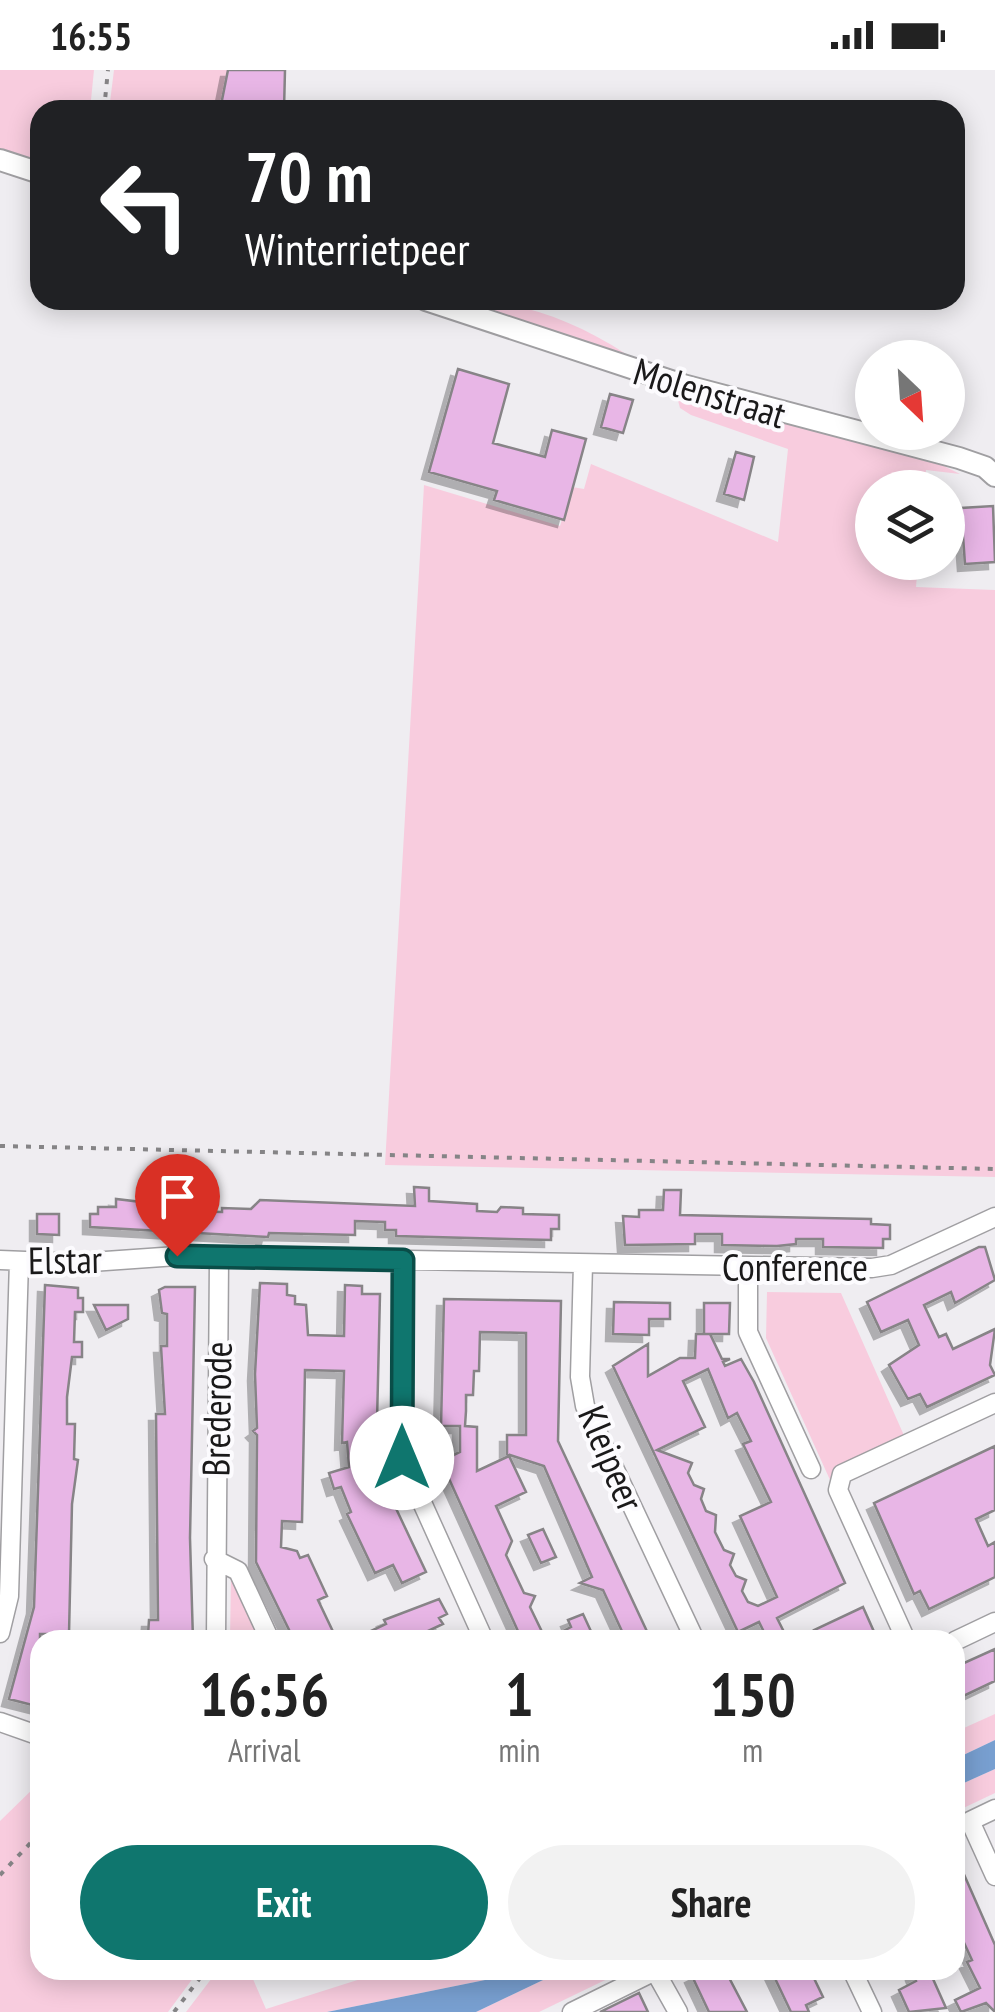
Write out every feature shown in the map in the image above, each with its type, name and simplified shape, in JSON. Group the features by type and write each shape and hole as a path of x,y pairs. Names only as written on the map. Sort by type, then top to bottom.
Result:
{"street":[{"path":"0,160 30,170"},
{"name":"Molenstraat","path":"457,310 719,396 959,458 985,467 995,476"},
{"name":"Conference","path":"403,1260 891,1266 995,1216"},
{"name":"Brederode","path":"216,1630 219,1258"},
{"path":"0,1634 10,1596 10,1260"},
{"name":"Elstar","path":"10,1260 403,1260"},
{"path":"403,1260 402,1458 477,1630"},
{"name":"Kleipeer","path":"583,1264 580,1378 586,1406 690,1630"},
{"path":"748,1266 748,1332 811,1469"},
{"path":"901,1630 838,1490 842,1474 995,1403"},
{"path":"214,1559 238,1571 265,1630"},
{"path":"965,1636 995,1622"},
{"path":"0,1722 30,1732"},
{"path":"995,1809 970,1821 995,1876"},
{"path":"572,2012 637,1980"},
{"path":"660,1980 678,2012"},
{"path":"857,1980 872,2012"}],"path":[{"path":"105,100 108,70"},
{"path":"0,1146 995,1169"},
{"path":"0,1875 30,1844"},
{"path":"174,2012 198,1980"}],"shaded area":[{"path":"0,70 94,70 91,100 30,100 30,161 0,151"},
{"path":"114,70 228,70 224,100 110,100"},
{"path":"488,310 531,310 545,314 626,354"},
{"path":"676,393 855,442 855,450 885,450 952,470 855,470 855,580 917,580 916,587 995,590 995,1177 385,1165 424,485 560,526 572,487 584,489 591,464 778,542 788,449 680,408"},
{"path":"767,1292 841,1293 906,1440 835,1473 830,1480 766,1338"},
{"path":"231,1575 261,1630 230,1630"},
{"path":"995,1714 995,1740 965,1754 965,1728"},
{"path":"995,1769 995,1793 965,1807 965,1782"},
{"path":"30,1792 30,1980 192,1980 168,2012 0,2012 0,1821"},
{"path":"210,1980 253,1980 266,2009 357,1980 485,1980 327,2012 186,2012"},
{"path":"543,1980 605,1980 539,2012 476,2012"}],"water":[{"path":"995,1740 995,1769 965,1782 965,1754"},
{"path":"485,1980 543,1980 476,2012 327,2012"}],"building":[{"path":"228,70 285,70 284,100 222,100"},
{"path":"458,369 509,384 493,443 545,457 552,430 586,439 564,520 494,500 497,491 429,472"},
{"path":"610,394 633,400 623,433 601,427"},
{"path":"736,452 754,457 744,500 724,494"},
{"path":"993,506 995,562 965,564 965,508"},
{"path":"414,1187 429,1188 429,1201 477,1204 477,1211 523,1208 523,1214 559,1215 559,1229 551,1229 551,1240 396,1236 396,1230 385,1230 385,1222 355,1221 355,1235 269,1233 268,1237 90,1227 90,1214 98,1214 98,1207 116,1207 116,1199 167,1205 167,1196 185,1197 185,1211 222,1212 222,1208 251,1209 260,1200 415,1206"},
{"path":"664,1190 681,1190 680,1215 871,1219 871,1224 890,1225 890,1239 883,1239 883,1248 823,1247 823,1239 796,1239 796,1244 777,1246 722,1245 722,1234 695,1234 695,1244 625,1245 623,1216 639,1217 639,1210 663,1210"},
{"path":"37,1214 59,1214 59,1235 37,1234"},
{"path":"985,1247 995,1280 955,1303 951,1292 924,1305 939,1337 946,1334 953,1349 995,1329 990,1365 995,1375 927,1407 920,1394 908,1399 889,1365 919,1345 908,1320 881,1332 867,1302"},
{"path":"260,1283 287,1284 287,1295 295,1296 295,1304 306,1305 308,1335 344,1336 345,1285 362,1286 362,1294 380,1294 376,1464 386,1478 384,1483 426,1572 402,1583 393,1565 375,1573 347,1514 351,1512 341,1487 334,1489 329,1473 349,1467 347,1442 342,1443 344,1371 305,1370 302,1522 282,1521 281,1547 297,1551 300,1558 308,1555 327,1596 318,1600 332,1630 289,1630 256,1562 255,1374"},
{"path":"45,1285 78,1288 83,1312 75,1312 74,1342 82,1342 82,1357 72,1357 67,1397 67,1424 75,1424 74,1459 78,1460 72,1504 69,1630 30,1630 30,1704 9,1699 34,1607"},
{"path":"195,1287 190,1538 193,1630 148,1630 149,1620 158,1620 156,1414 165,1414 161,1346 167,1346 167,1314 162,1313 159,1290"},
{"path":"444,1299 561,1301 558,1441 646,1630 621,1630 603,1590 580,1583 592,1577 544,1466 507,1454 507,1435 526,1435 526,1333 480,1332 479,1371 474,1371 473,1395 466,1395 465,1426 477,1427 477,1471 509,1456 526,1492 496,1506 512,1541 506,1555 524,1593 535,1596 530,1607 541,1630 517,1630 441,1461 460,1452 460,1426 441,1426"},
{"path":"614,1302 670,1303 670,1319 649,1319 649,1335 613,1334"},
{"path":"704,1303 730,1303 729,1334 704,1334"},
{"path":"94,1305 128,1305 128,1319 106,1330"},
{"path":"696,1334 710,1334 722,1359 730,1359 723,1362 725,1366 741,1359 845,1583 777,1618 783,1630 763,1630 759,1622 737,1630 613,1366 648,1344 648,1376 680,1358 695,1358","holes":["708,1369 728,1418 737,1413 751,1441 743,1444 771,1502 740,1516 777,1597 758,1606 748,1602 742,1591 746,1580 736,1576 730,1565 734,1554 724,1550 715,1532 716,1515 706,1511 701,1499 704,1489 694,1485 688,1473 692,1463 657,1450 705,1427 683,1381"]},
{"path":"995,1446 995,1510 976,1519 988,1546 995,1542 995,1577 929,1609 920,1591 914,1594 874,1503"},
{"path":"543,1529 556,1557 541,1563 528,1535"},
{"path":"439,1599 447,1614 439,1618 443,1624 430,1630 373,1630 386,1624 384,1620"},
{"path":"863,1607 873,1630 814,1630"},
{"path":"583,1614 590,1630 565,1630 571,1627 568,1620"},
{"path":"995,1649 995,1681 965,1695 965,1662"},
{"path":"965,1877 995,1945 995,2012 986,2003 961,2012 955,2000 980,1988 967,1962 972,1960 965,1945"},
{"path":"694,1980 730,1980 747,2012 709,2012"},
{"path":"776,1980 815,1980 823,1997 806,2005 809,2012 791,2012"},
{"path":"933,1980 946,2008 909,2012 899,1990 916,1981"},
{"path":"639,1993 648,2012 600,2012"}],"route":[{"path":"177,1256 403,1260 402,1458"}]}
